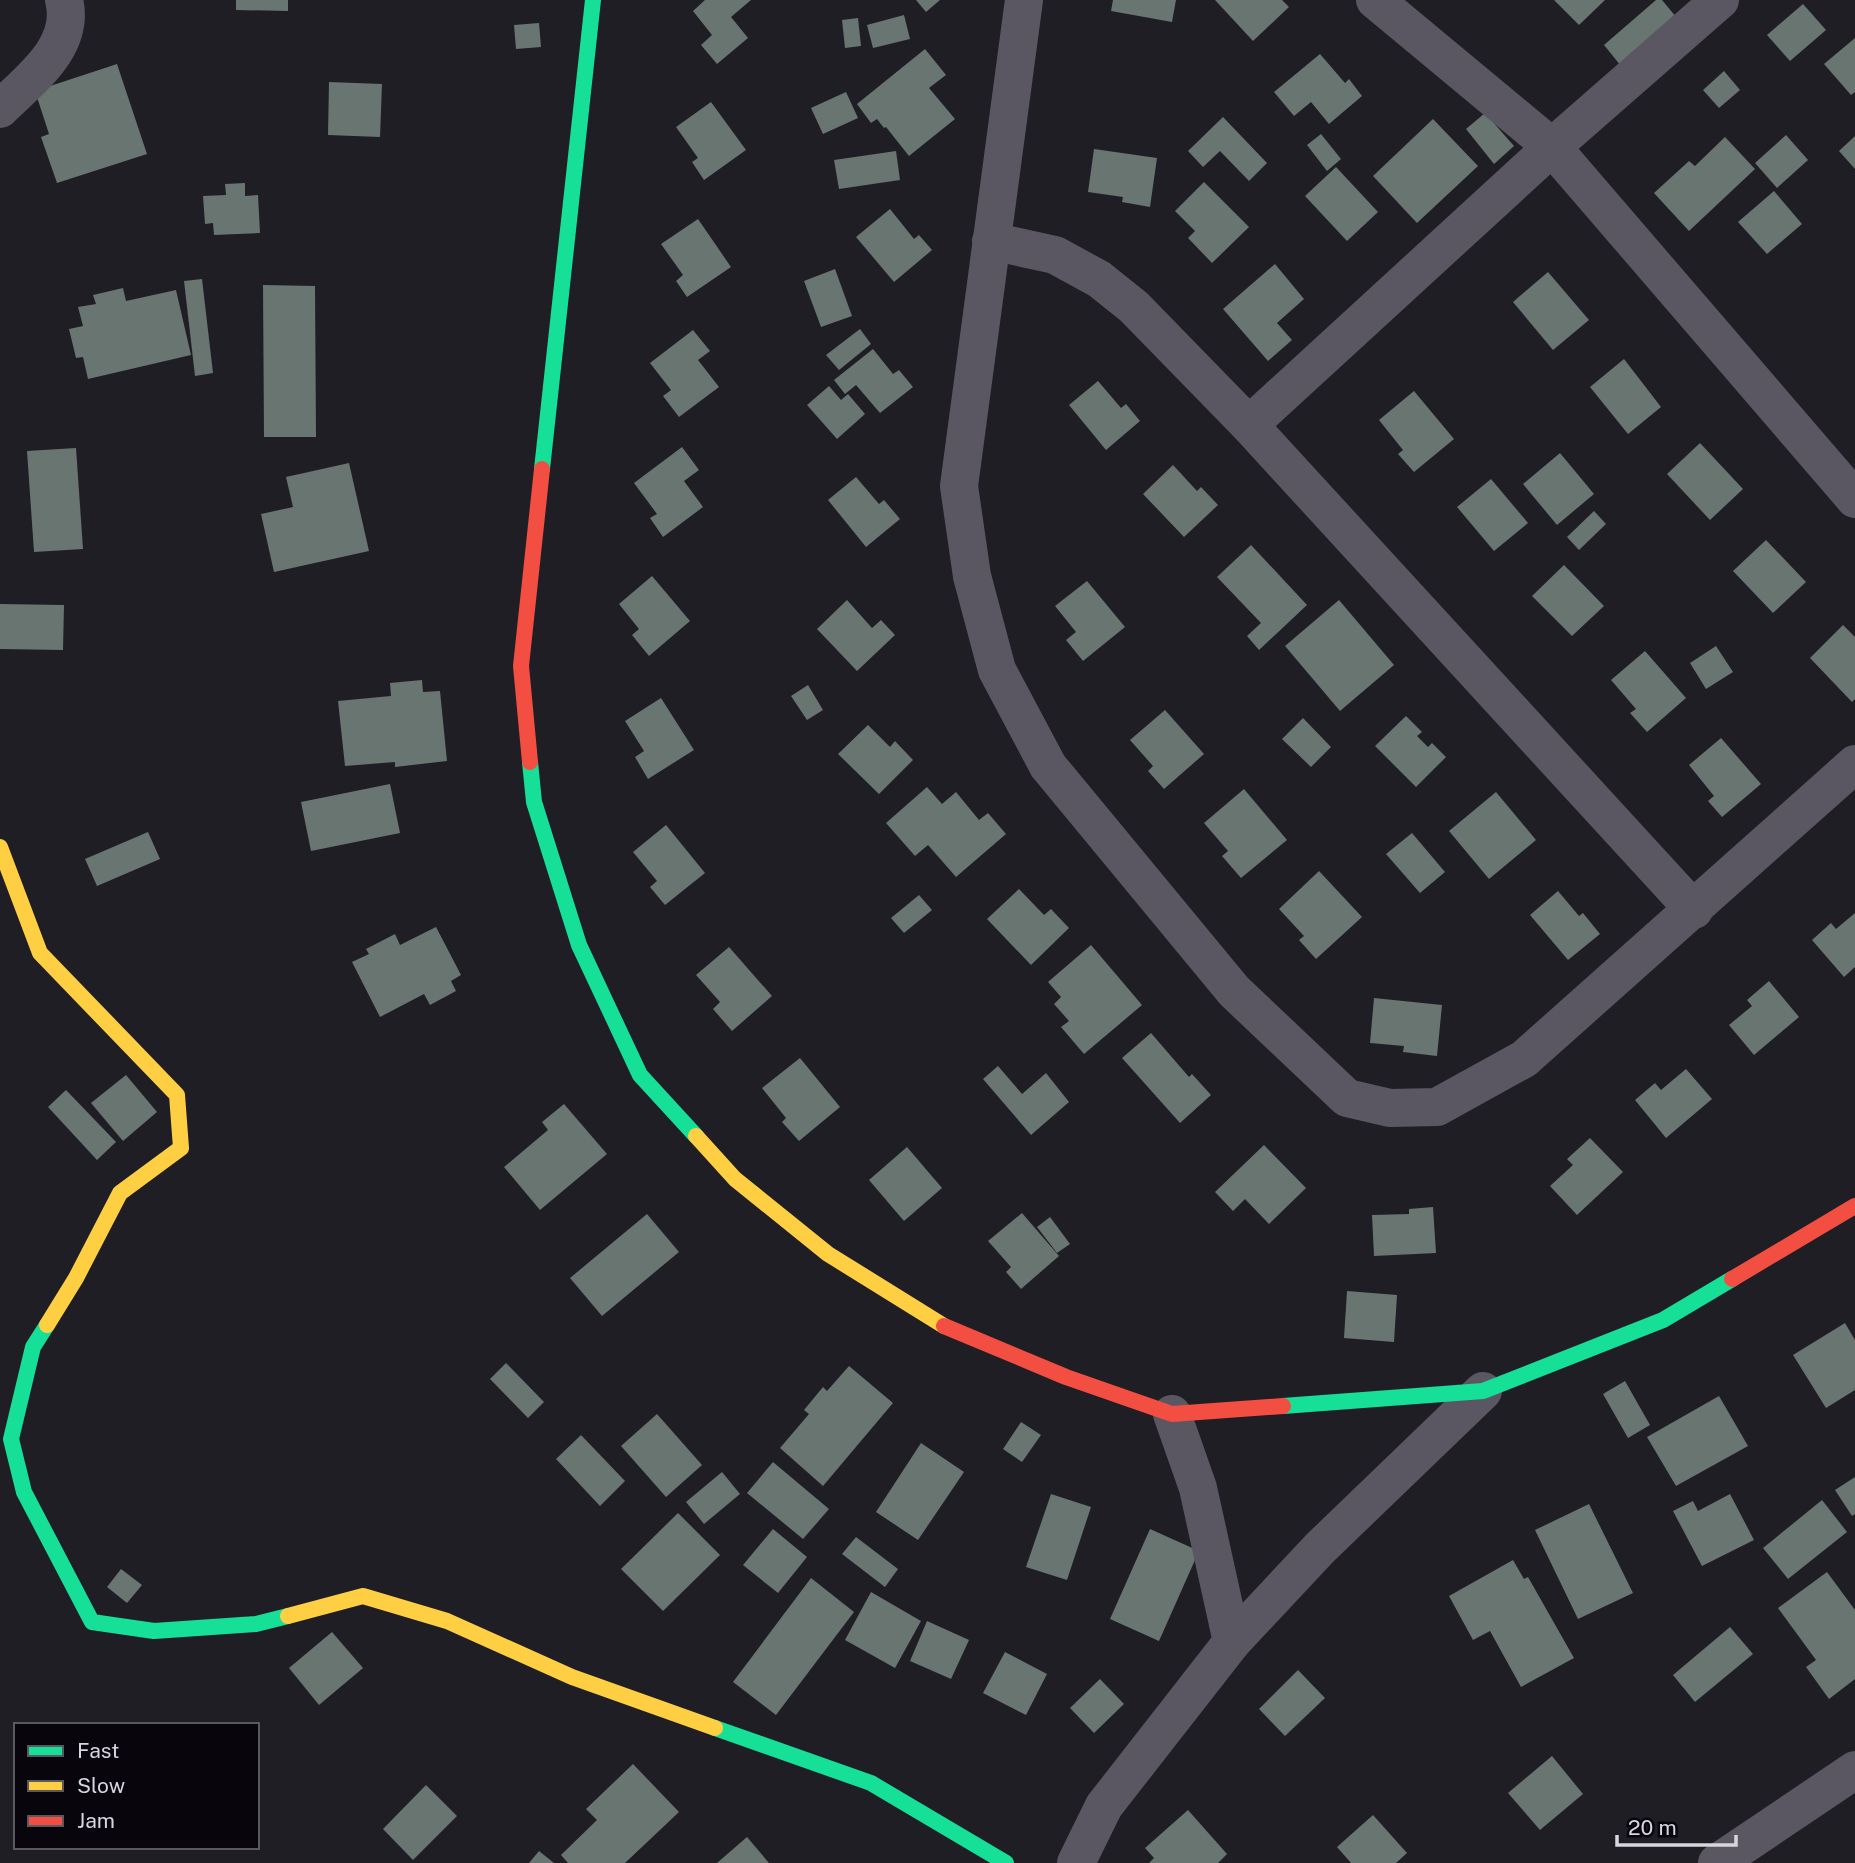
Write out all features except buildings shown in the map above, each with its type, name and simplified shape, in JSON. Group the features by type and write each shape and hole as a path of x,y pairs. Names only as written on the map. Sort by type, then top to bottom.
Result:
{"street":[{"path":"0,109 50,58 63,37 64,0"},
{"path":"593,0 521,666 534,802 579,945 640,1075 734,1179 828,1254 938,1323 1066,1377 1172,1414 1483,1391 1663,1320 1855,1206"},
{"path":"1024,0 959,486 972,576 997,670 1048,766 1234,991 1347,1098 1390,1108 1437,1107 1524,1059 1855,764"},
{"path":"1376,0 1552,147 1855,499"},
{"path":"1249,425 1552,147 1720,0"},
{"path":"991,241 1055,255 1099,279 1133,307 1249,425 1694,910"},
{"path":"0,847 40,953 177,1095 181,1148 120,1193 76,1278 33,1347 11,1439 24,1492 92,1622 154,1631 256,1624 363,1597 447,1620 572,1677 871,1783 1006,1863"},
{"path":"1076,1863 1104,1806 1232,1642 1320,1548 1483,1391"},
{"path":"1172,1414 1198,1489 1232,1642"},
{"path":"1717,1863 1855,1770"}],"traffic: fast":[{"path":"542,469 593,0"},
{"path":"530,762 534,802 579,945 640,1075 696,1136"},
{"path":"1283,1406 1483,1391 1663,1320 1732,1279"},
{"path":"47,1325 33,1347 11,1439 24,1492 92,1622 154,1631 256,1624 288,1616"},
{"path":"715,1728 871,1783 1006,1863"}],"traffic: slow":[{"path":"0,847 40,953 177,1095 181,1148 120,1193 76,1278 47,1325"},
{"path":"696,1136 735,1179 828,1254 944,1326"},
{"path":"288,1616 363,1596 447,1621 572,1677 715,1728"}],"traffic: jam":[{"path":"530,762 521,666 542,469"},
{"path":"1732,1279 1855,1206"},
{"path":"944,1326 1066,1377 1172,1414 1283,1406"}]}
